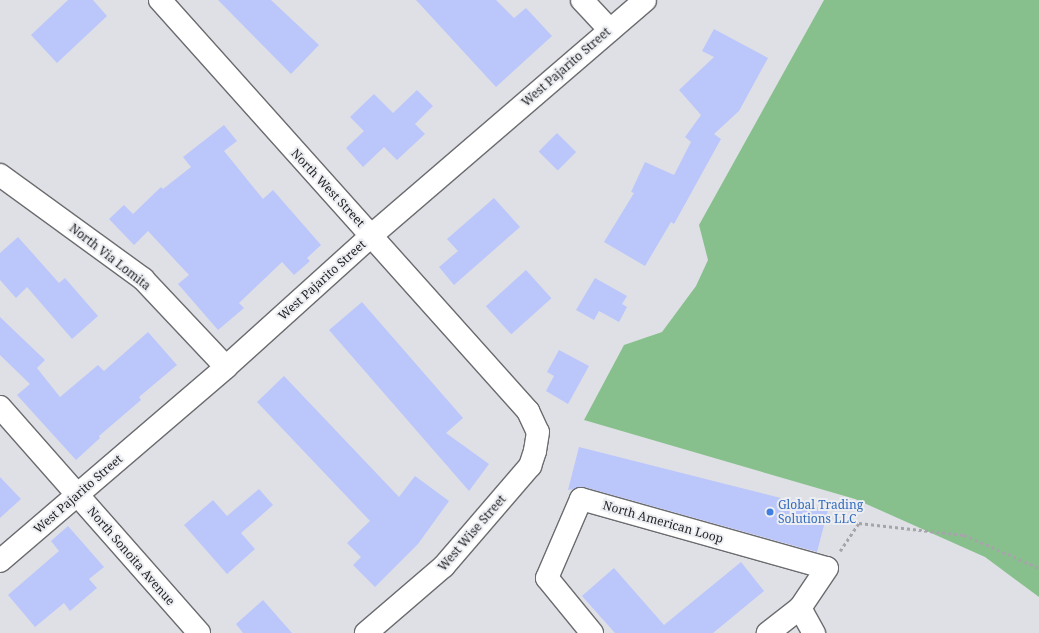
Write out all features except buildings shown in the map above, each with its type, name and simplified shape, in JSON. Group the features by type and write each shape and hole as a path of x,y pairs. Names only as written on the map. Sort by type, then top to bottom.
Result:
{"street":[{"name":"North West Street","path":"160,0 290,148 372,235 528,411"},
{"path":"582,0 610,30"},
{"name":"West Pajarito Street","path":"0,561 226,367 372,235 645,0"},
{"name":"North Via Lomita","path":"0,174 143,279 226,367"},
{"name":"North Sonoita Avenue","path":"0,407 199,633"},
{"name":"West Wise Street","path":"366,633 444,566 530,466 535,452 538,432 528,411"},
{"name":"North American Loop","path":"592,633 547,578 581,499 827,568"},
{"path":"768,633 800,608 827,568"},
{"path":"800,608 814,633"}],"path":[{"path":"827,568 860,523 964,534 1039,568"}],"green space":[{"path":"824,0 1039,0 1039,597 985,557 855,499 584,420 624,345 662,332 696,286 708,260 699,225"}],"place":[{"name":"Global Trading Solutions LLC","path":"770,512"}]}
